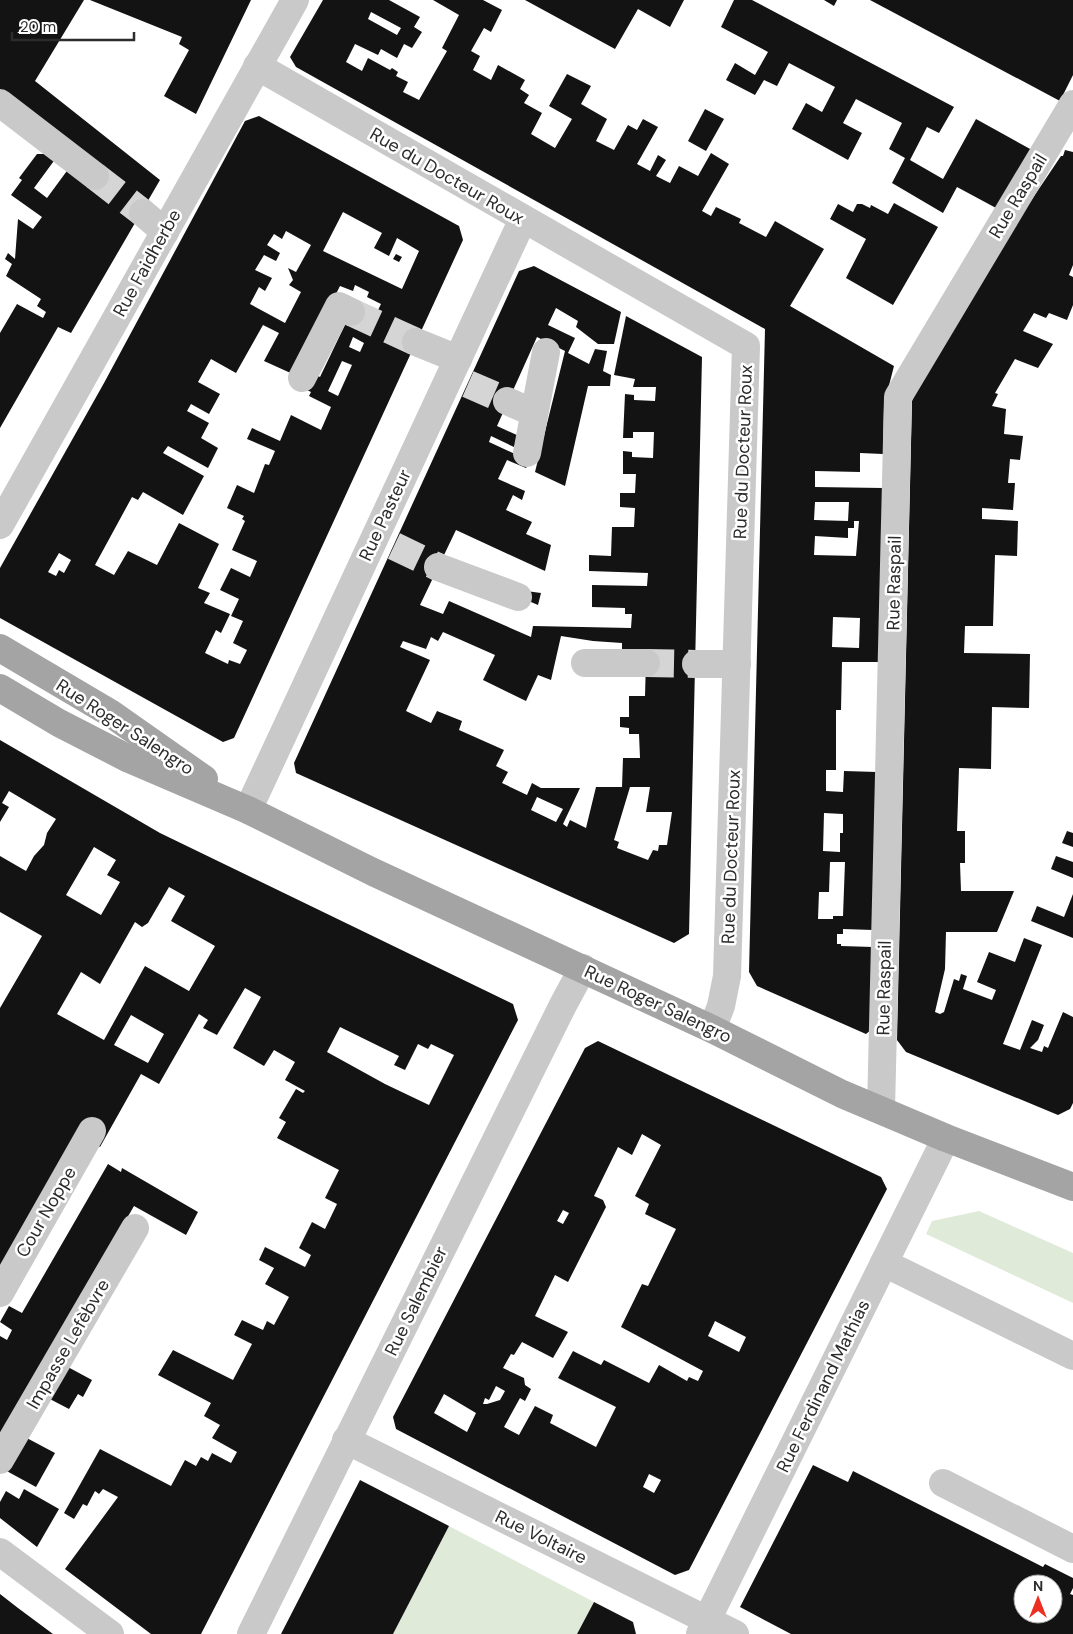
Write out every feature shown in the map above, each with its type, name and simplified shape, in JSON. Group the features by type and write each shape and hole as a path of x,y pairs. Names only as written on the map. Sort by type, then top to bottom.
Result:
{"main road":[{"name":"Rue Roger Salengro","path":"0,648 110,713 248,810"},
{"name":"Rue Roger Salengro","path":"0,688 91,740 129,759 248,810 373,872 712,1029 842,1094 946,1138 1073,1187"}],"street":[{"name":"Rue Faidherbe","path":"0,525 294,0"},
{"name":"Rue du Docteur Roux","path":"257,66 746,346 727,976 712,1029"},
{"path":"0,103 95,176"},
{"name":"Rue Raspail","path":"882,1110 898,397 1073,104"},
{"path":"143,213 165,232"},
{"name":"Rue Pasteur","path":"248,810 385,541 523,219"},
{"path":"302,378 339,306 351,312"},
{"path":"416,342 458,374"},
{"path":"527,454 546,352"},
{"path":"507,401 534,413"},
{"path":"438,567 518,597"},
{"path":"586,663 646,663"},
{"path":"696,664 736,664"},
{"name":"Rue Salembier","path":"251,1634 346,1440 583,968"},
{"name":"Cour Noppe","path":"0,1293 92,1131"},
{"name":"Rue Ferdinand Mathias","path":"703,1627 946,1138"},
{"name":"Impasse Lefèbvre","path":"0,1460 136,1228"},
{"path":"884,1263 1073,1356"},
{"name":"Rue Voltaire","path":"346,1440 703,1627 735,1634"},
{"path":"943,1483 1073,1549"},
{"path":"0,1552 110,1634"}],"green space":[{"path":"979,1211 1073,1253 1073,1303 926,1234 932,1221"},
{"path":"449,1526 594,1602 577,1634 393,1634"}],"building":[{"path":"0,0 84,0 35,81 160,180 71,333 58,327 0,428 0,333 17,304 43,318 46,312 37,306 41,299 6,276 12,264 5,259 8,253 15,259 18,219 33,229 42,217 11,195 22,180 19,178 37,154 59,154 34,188 47,198 72,164 0,95"},
{"path":"90,0 251,0 196,114 164,96 189,50 179,44 182,37"},
{"path":"323,0 389,0 420,17 414,27 422,32 412,48 404,44 397,58 381,49 378,55 355,44 346,62 362,71 368,58 390,70 392,68 398,72 396,76 408,82 403,92 419,100 447,51 442,48 459,15 433,0 483,0 502,10 491,32 484,28 471,51 480,56 473,70 491,80 498,65 525,80 520,89 529,95 524,103 542,113 531,134 555,148 572,119 549,106 567,74 591,86 581,104 607,119 596,141 614,150 628,125 637,130 643,119 658,127 637,164 650,171 658,155 666,160 656,176 670,183 679,166 698,176 711,153 729,164 702,211 711,216 716,207 741,219 739,223 766,237 775,221 824,249 790,306 894,366 884,405 883,454 860,453 860,472 815,471 815,487 883,488 879,662 842,662 841,710 836,710 836,770 826,770 826,791 843,792 844,771 877,772 873,930 843,929 843,934 837,934 837,944 841,944 841,946 873,947 872,1029 866,1034 757,986 749,972 765,329 296,67 290,57","holes":["371,12 401,28 397,35 368,19","815,502 849,502 848,521 814,520","854,521 859,521 856,556 814,555 815,536 848,538 848,528 854,528","833,617 860,618 859,648 832,647","824,813 843,814 840,852 823,851","830,862 845,862 843,916 833,916 833,919 818,919 819,892 829,892"]},
{"path":"525,0 684,0 670,27 638,9 615,49"},
{"path":"734,0 752,0 954,107 939,133 927,127 910,160 943,179 976,119 1032,150 996,208 957,187 943,213 892,183 905,158 889,149 902,123 856,99 843,123 862,133 848,160 792,129 806,103 822,112 835,87 789,63 777,86 764,80 755,95 726,80 735,63 755,75 768,52 721,27"},
{"path":"824,0 837,0 834,6"},
{"path":"870,0 1073,0 1073,75 1060,101"},
{"path":"705,109 724,119 706,151 688,141"},
{"path":"259,116 459,226 463,240 234,738 223,742 0,618 0,568 104,383 245,121","holes":["343,212 382,233 374,248 389,256 397,238 419,251 402,289 323,251","286,231 311,245 296,272 288,268 293,280 289,285 301,292 285,323 250,304 259,287 265,291 272,278 255,270 264,255 276,261 280,253 267,245 274,234 282,239","355,285 369,292 367,297 381,304 375,316 354,306 320,377 312,373 305,389 311,392 309,396 331,407 321,430 291,415 280,441 252,428 247,439 275,451 269,465 265,464 254,493 237,485 227,508 244,516 242,519 245,521 232,550 257,561 250,577 231,568 220,590 239,599 231,616 243,621 233,643 247,650 240,664 229,660 228,664 205,653 216,630 221,633 230,614 204,603 210,593 198,588 219,544 179,523 157,565 128,551 114,575 95,565 132,497 138,500 143,492 183,515 204,476 163,453 168,446 208,468 218,448 201,438 209,423 187,411 191,404 209,414 220,394 198,382 211,359 236,373 263,325 279,333 264,361 295,375 340,286 353,291","353,337 364,343 360,352 349,347","342,361 352,365 338,396 328,391","59,553 71,560 64,573 59,570 56,576 48,572"]},
{"path":"1065,150 1073,152 1073,265 1069,275 1073,277 1073,305 1067,320 1049,313 1046,318 1034,313 1023,331 1053,344 1038,368 1015,359 995,393 998,394 992,406 1006,409 1004,434 1023,436 1020,460 1010,459 1008,483 1015,483 1013,510 982,508 982,519 1018,521 1017,556 995,555 993,626 965,626 964,653 1030,654 1029,708 992,707 991,769 959,768 957,831 965,831 965,863 960,863 961,891 1014,891 997,932 946,932 945,969 935,1012 940,1014 944,1012 954,979 959,981 961,974 967,976 963,989 992,1000 996,990 977,982 989,952 1015,962 1024,938 1042,945 1003,1044 1020,1050 1032,1020 1044,1025 1038,1040 1030,1048 1042,1052 1044,1046 1048,1048 1063,1012 1073,1017 1073,1103 1070,1109 1058,1115 906,1052 897,1040 912,401 916,388 1020,217 1061,156 1063,156"},
{"path":"894,203 938,227 893,305 846,278 866,239 830,219 838,204 853,212 857,204 870,208 871,205 888,214"},
{"path":"396,254 402,257 399,262 393,259"},
{"path":"534,266 621,312 614,344 598,344 576,327 578,321 556,308 548,325 575,338 568,353 589,364 595,349 607,351 603,371 611,375 610,386 588,386 565,486 535,472 565,351 537,337 497,426 519,436 514,447 491,436 489,442 530,461 526,468 507,460 498,479 525,491 522,500 513,495 506,510 532,522 526,534 551,545 545,571 456,530 420,605 443,614 449,601 531,637 533,626 631,628 632,614 625,614 625,608 592,607 592,585 647,586 648,573 589,571 589,555 611,556 612,527 634,527 635,508 620,507 620,493 635,493 636,474 623,474 623,451 632,452 632,457 653,458 654,432 633,432 633,438 623,438 625,394 634,395 634,400 655,401 656,387 633,387 635,379 614,375 626,316 702,357 689,934 674,943 296,773 294,763 519,271","holes":["443,632 495,655 483,680 526,701 538,675 551,680 561,636 622,643 622,658 646,660 645,696 629,696 629,717 620,717 620,727 629,728 629,734 639,734 640,758 623,758 622,787 596,787 586,828 570,820 567,827 563,824 580,788 541,788 532,783 527,795 502,783 508,772 496,766 504,750 459,730 462,721 437,711 431,723 406,711 430,660 400,647 403,641 426,649 431,637 438,641","630,787 650,787 646,812 672,812 667,845 659,845 658,851 653,850 648,860 617,848 619,842 614,840","537,797 563,809 556,822 531,810"]},
{"path":"526,591 541,593 538,605 524,599"},
{"path":"0,740 160,833 513,1004 518,1020 201,1634 151,1634 65,1569 118,1497 103,1489 99,1494 95,1491 87,1506 83,1504 74,1519 64,1513 100,1449 171,1486 185,1460 196,1466 201,1457 208,1461 212,1453 231,1463 237,1452 212,1438 220,1425 204,1416 211,1403 158,1375 173,1350 233,1380 252,1344 234,1335 242,1320 263,1330 267,1321 274,1325 289,1297 265,1284 274,1268 259,1260 265,1247 305,1267 311,1255 299,1248 312,1222 325,1229 337,1204 325,1198 339,1170 277,1138 286,1122 279,1118 296,1089 303,1093 305,1091 285,1080 295,1062 274,1050 264,1066 233,1048 261,997 245,988 217,1035 203,1028 208,1020 199,1014 159,1084 141,1074 100,1147 92,1143 0,1280 0,1008 42,936 0,912 0,856 26,871 34,856 44,845 47,833 56,819 9,791 2,803 9,807 0,822","holes":["94,847 116,860 107,875 120,882 101,915 66,895","169,887 185,896 171,921 215,946 189,991 145,966 104,1040 57,1014 81,972 100,984 135,922 142,927 148,923","131,1015 164,1034 148,1063 114,1045","340,1027 399,1056 394,1065 405,1070 418,1044 428,1049 431,1044 454,1055 429,1105 385,1084 327,1052"]},
{"path":"1067,831 1073,833 1073,847 1062,843"},
{"path":"1056,856 1073,862 1073,878 1051,869"},
{"path":"1073,894 1073,938 1031,921 1037,906 1064,917"},
{"path":"598,1041 881,1177 887,1189 689,1570 675,1575 396,1429 393,1417 585,1048","holes":["642,1134 661,1145 635,1196 649,1204 645,1214 676,1229 648,1286 642,1284 621,1327 703,1371 698,1381 689,1377 687,1381 659,1365 649,1383 604,1360 601,1365 573,1351 558,1378 616,1407 596,1447 550,1423 553,1415 535,1406 519,1435 504,1427 520,1398 525,1401 531,1389 525,1385 524,1378 503,1368 511,1354 514,1355 522,1342 553,1358 568,1332 535,1316 555,1275 568,1282 606,1207 603,1200 594,1196 618,1147 632,1155","563,1210 569,1213 563,1224 557,1221","715,1321 746,1337 739,1352 708,1336","496,1386 505,1391 500,1400 483,1404 485,1398 489,1400","444,1394 476,1413 467,1432 434,1413","649,1474 661,1480 654,1493 643,1487"]},
{"path":"108,1164 121,1172 122,1168 198,1212 186,1235 134,1206 0,1438 0,1336 7,1340 12,1330 0,1322 9,1306 22,1313"},
{"path":"66,1366 92,1380 83,1397 78,1394 69,1409 46,1397"},
{"path":"23,1436 55,1453 36,1487 3,1469"},
{"path":"813,1465 848,1482 853,1471 1043,1567 1045,1564 1073,1578 1073,1588 1070,1594 1073,1595 1073,1634 791,1634 740,1607"},
{"path":"360,1480 449,1526 393,1634 281,1634"},
{"path":"24,1489 59,1509 37,1547 0,1518 0,1502 6,1491 19,1499"},
{"path":"0,1594 18,1608 53,1634 0,1634"},
{"path":"594,1602 633,1622 636,1634 577,1634"}],"tunnel":[{"path":"95,176 143,213"},
{"path":"351,312 416,342"},
{"path":"468,384 507,401"},
{"path":"394,546 438,567"},
{"path":"646,663 696,664"}]}
